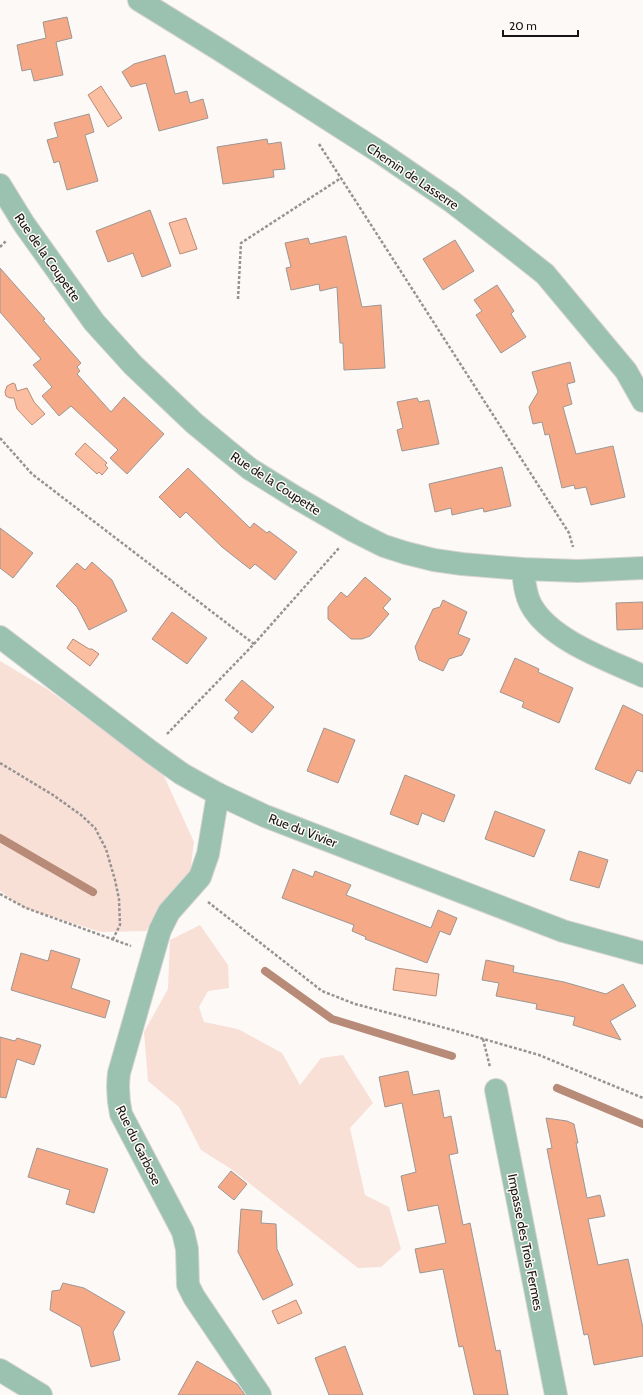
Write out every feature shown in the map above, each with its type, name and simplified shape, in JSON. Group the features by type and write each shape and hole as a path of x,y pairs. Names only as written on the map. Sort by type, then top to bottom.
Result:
{"street":[{"name":"Chemin de Lasserre","path":"139,0 381,153 451,201 545,274 626,370 643,401"},
{"name":"Rue de la Coupette","path":"0,185 24,224 94,322 133,366 194,423 250,468 295,497 354,531 384,546 434,560 523,569 578,571 643,568"},
{"path":"523,569 524,582 529,600 537,614 548,624 565,638 580,647 643,676"},
{"name":"Rue du Vivier","path":"0,637 150,752 182,774 218,794 265,816 563,931 643,953"},
{"name":"Rue du Garbose","path":"218,794 208,854 200,877 186,895 169,912 160,930 119,1073 117,1085 118,1100 121,1114 183,1232 187,1250 188,1285 194,1297 260,1395"},
{"name":"Impasse des Trois Fermes","path":"496,1090 556,1395"},
{"path":"0,1370 41,1395"}],"path":[{"path":"316,112 317,140 569,533 578,571"},
{"path":"238,299 241,243 341,178"},
{"path":"0,438 32,474 254,644"},
{"path":"150,752 254,644 354,531"},
{"path":"0,763 53,795 81,815 95,828 106,849 115,880 119,899 120,925 113,939 26,908 0,894"},
{"path":"186,895 205,899 322,991 355,1004 483,1038 539,1055 643,1098"},
{"path":"483,1038 496,1090"}],"shaded area":[{"path":"101,86 122,118 108,127 88,95"},
{"path":"186,218 197,249 180,254 169,223"},
{"path":"13,383 15,384 17,391 27,388 34,402 45,414 32,425 17,409 14,398 6,396 5,392 7,386"},
{"path":"85,443 107,463 105,465 108,468 102,475 99,472 97,474 75,454"},
{"path":"73,639 99,654 90,666 67,648"},
{"path":"0,661 47,689 163,774 194,842 190,873 162,905 146,931 101,932 24,908 0,891"},
{"path":"200,925 228,965 229,988 208,991 199,1007 204,1022 238,1029 282,1053 300,1085 321,1058 343,1055 373,1103 350,1128 365,1195 389,1207 401,1249 381,1267 358,1268 231,1169 201,1150 179,1107 148,1081 144,1032 168,989 170,940"},
{"path":"396,968 439,974 436,996 393,990"},
{"path":"296,1300 302,1313 278,1324 272,1311"}],"building":[{"path":"67,17 72,38 56,42 63,75 34,81 31,69 22,71 17,45 46,38 43,22"},
{"path":"165,55 175,94 187,91 190,103 203,99 208,118 159,131 146,83 131,87 122,72 134,64"},
{"path":"89,114 94,132 85,135 98,181 67,190 59,161 54,163 47,140 58,137 54,123"},
{"path":"267,139 268,144 281,142 285,169 273,170 274,177 223,184 217,147"},
{"path":"150,210 171,266 142,277 133,253 108,262 96,231"},
{"path":"346,236 362,307 381,305 385,368 344,370 343,343 340,343 337,287 320,291 319,284 291,290 286,268 291,267 285,243 308,238 310,244"},
{"path":"455,240 474,271 443,290 423,259"},
{"path":"0,268 81,363 77,367 80,371 77,374 111,412 124,397 164,434 127,474 110,458 118,450 71,406 59,416 42,396 52,387 33,365 41,359 0,312"},
{"path":"497,285 514,311 511,314 526,337 501,353 476,315 482,311 474,300"},
{"path":"570,362 575,382 567,384 572,404 563,407 576,454 613,446 625,497 591,505 586,487 575,489 574,485 562,488 549,434 545,435 542,422 533,424 529,407 538,392 532,372"},
{"path":"417,398 419,402 429,400 439,444 402,451 397,430 403,428 397,402"},
{"path":"502,467 511,506 484,512 483,508 452,515 451,508 435,512 429,484"},
{"path":"188,468 250,528 254,523 267,533 269,531 297,552 275,580 255,564 250,569 222,547 186,512 180,518 159,497"},
{"path":"0,528 33,553 13,578 0,568"},
{"path":"92,562 112,580 127,611 89,630 77,607 56,586 77,563 85,570"},
{"path":"365,577 391,599 383,608 389,614 370,636 362,639 351,639 328,619 328,607 341,592 347,597"},
{"path":"443,600 467,612 458,634 470,639 462,655 449,659 443,671 419,660 415,647 433,609 440,607"},
{"path":"643,602 643,629 617,630 616,603"},
{"path":"172,612 207,638 187,664 152,639"},
{"path":"515,658 539,669 538,672 573,688 559,723 522,707 524,702 500,692"},
{"path":"242,680 274,707 252,733 234,718 239,712 225,700"},
{"path":"623,705 643,715 643,772 637,770 630,784 595,769"},
{"path":"324,728 355,740 338,783 307,771"},
{"path":"405,775 455,795 444,822 422,813 418,825 390,814"},
{"path":"495,811 545,830 534,857 485,839"},
{"path":"579,851 608,860 599,888 570,880"},
{"path":"293,869 313,877 315,871 351,885 346,895 431,928 438,910 457,918 450,935 440,931 427,963 365,939 366,937 352,931 354,925 282,898"},
{"path":"51,950 80,959 71,988 110,1001 105,1018 11,990 21,953 48,961"},
{"path":"486,960 514,966 513,972 564,982 606,994 623,984 636,1006 610,1021 621,1040 573,1025 575,1017 536,1009 537,1004 496,996 499,983 482,980"},
{"path":"0,1037 15,1041 17,1038 41,1045 34,1065 17,1059 6,1098 0,1097"},
{"path":"408,1071 413,1095 439,1090 444,1118 451,1116 458,1153 449,1155 463,1225 470,1223 496,1351 500,1350 508,1395 474,1395 463,1346 459,1347 443,1269 420,1273 415,1249 446,1243 438,1205 408,1211 401,1176 416,1172 402,1103 385,1107 379,1077"},
{"path":"546,1118 567,1121 574,1124 578,1143 576,1143 587,1198 600,1195 605,1216 588,1219 598,1265 628,1259 643,1328 643,1356 594,1365 588,1334 584,1335 547,1149 552,1148"},
{"path":"37,1148 108,1169 94,1213 66,1204 70,1190 28,1177"},
{"path":"231,1171 247,1184 234,1200 218,1187"},
{"path":"241,1209 262,1211 261,1223 276,1224 277,1249 293,1285 263,1300 238,1252"},
{"path":"63,1283 84,1288 125,1312 113,1332 120,1360 91,1367 81,1327 50,1310 52,1291 60,1290"},
{"path":"345,1346 363,1395 329,1395 315,1358"},
{"path":"197,1361 237,1384 245,1395 178,1395"}],"waterway":[{"path":"0,838 93,892"},
{"path":"265,971 332,1019 452,1056"},
{"path":"557,1088 643,1124"}]}
